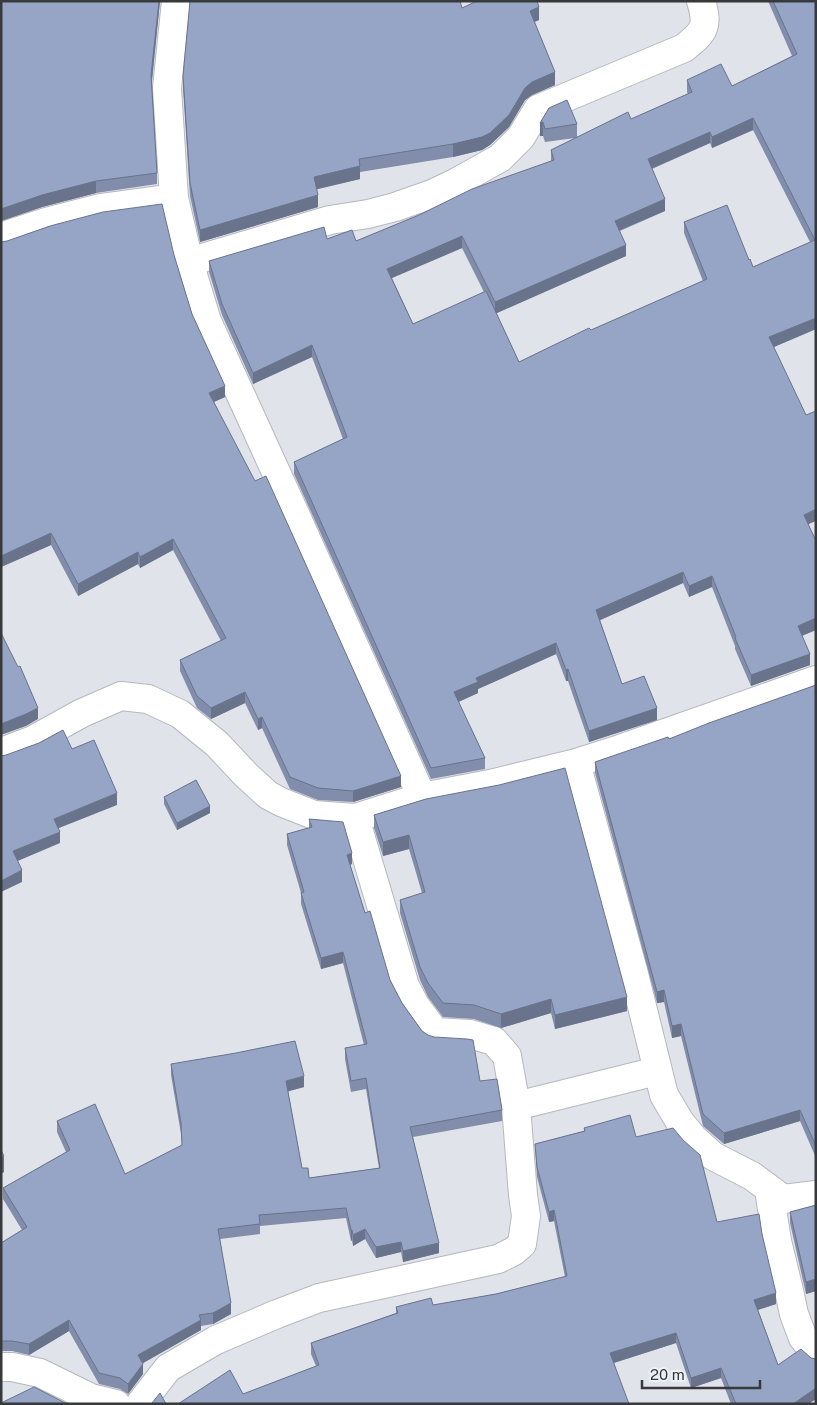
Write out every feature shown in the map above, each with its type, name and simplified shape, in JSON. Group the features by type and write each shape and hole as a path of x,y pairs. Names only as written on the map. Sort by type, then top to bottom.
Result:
{"street":[{"path":"176,1 167,88 174,198 189,262 207,321 422,797"},
{"path":"189,262 330,220 368,214 395,207 432,194 457,182 500,158 521,136 538,109 684,48 703,30 705,20 702,1"},
{"path":"5,228 46,222 100,208 174,198"},
{"path":"1,752 32,740 82,713 121,696 148,698 180,714 217,744 268,795 314,815 355,818 422,797 490,784 576,763 816,680"},
{"path":"576,763 634,974 664,1095 680,1122 694,1140 713,1156 752,1176 783,1199"},
{"path":"140,1404 168,1368 216,1340 276,1314 319,1298 498,1259 514,1251 522,1244 526,1216 516,1106 507,1056 494,1041 470,1034 435,1032 415,1005 405,986 355,818"},
{"path":"516,1106 657,1071"},
{"path":"816,1195 783,1199 770,1196 777,1241 794,1314 803,1338 816,1354"},
{"path":"1,1367 12,1367 40,1373 90,1398 116,1404"}],"building":[{"path":"1,1 159,1 151,75 157,173 96,181 42,195 1,209"},
{"path":"190,1 460,1 462,8 477,1 537,1 539,7 530,11 555,72 532,82 525,88 509,115 490,133 482,137 453,144 359,159 360,166 314,177 318,195 200,230 190,183 183,76"},
{"path":"773,1 816,1 816,318 769,337 806,415 816,411 816,509 804,515 816,541 816,618 798,626 810,654 751,675 712,576 689,586 683,572 596,610 622,684 644,676 657,708 589,731 568,669 566,670 556,643 476,678 478,682 454,692 485,758 431,768 294,462 347,437 312,345 253,373 222,304 209,261 324,227 327,239 352,230 356,241 419,215 472,189 554,160 551,150 628,112 631,119 692,92 687,80 721,64 732,86 797,54","holes":["753,118 815,240 753,267 727,205 684,222 707,279 591,330 589,328 519,362 486,291 413,324 387,269 462,236 495,302 626,245 615,221 665,199 648,159 710,132 712,137"]},
{"path":"567,100 577,124 545,129 543,122 540,123 549,108"},
{"path":"162,204 174,255 192,314 225,386 209,393 255,481 266,476 401,776 353,791 318,788 290,777 262,717 258,719 245,692 211,708 197,696 180,660 226,638 173,539 140,557 138,552 78,584 51,533 1,556 1,242 50,226 103,212"},
{"path":"1,633 18,667 20,666 38,708 1,724"},
{"path":"816,685 816,1146 800,1110 724,1133 703,1114 681,1024 672,1026 664,990 657,992 595,762 668,737 669,739"},
{"path":"63,730 72,749 94,740 117,793 54,819 60,832 13,851 22,870 1,881 1,756 39,743"},
{"path":"565,768 627,997 555,1015 551,999 501,1014 474,1005 443,1003 428,983 420,967 400,900 425,892 409,835 383,842 374,815 426,799 499,785"},
{"path":"196,780 210,806 177,823 164,797"},
{"path":"309,819 343,822 352,853 347,855 365,913 370,911 390,980 402,1003 422,1031 434,1037 473,1040 480,1081 497,1079 502,1110 410,1127 439,1243 403,1251 401,1242 376,1247 365,1229 353,1235 346,1208 259,1215 260,1224 218,1229 231,1303 213,1313 199,1315 201,1320 138,1355 143,1364 128,1384 120,1378 99,1373 69,1320 29,1344 1,1341 1,1243 27,1227 3,1188 70,1150 57,1121 95,1104 125,1174 182,1145 181,1123 171,1064 295,1041 304,1076 286,1081 302,1168 308,1168 309,1178 380,1168 366,1078 351,1081 345,1048 367,1044 343,952 321,958 301,893 304,892 287,834 312,827"},
{"path":"630,1115 636,1137 673,1128 700,1155 717,1222 759,1214 776,1293 754,1300 778,1365 801,1349 811,1358 816,1359 816,1388 793,1404 736,1404 721,1368 691,1378 676,1333 610,1353 629,1404 178,1404 230,1370 243,1394 319,1365 311,1343 398,1313 396,1307 431,1298 433,1305 496,1294 567,1276 554,1210 549,1212 537,1167 535,1144 585,1131 584,1128"},
{"path":"816,1205 816,1279 806,1282 790,1212"},
{"path":"34,1387 67,1404 1,1404 1,1403"},
{"path":"160,1393 166,1404 151,1404 152,1403"}]}
